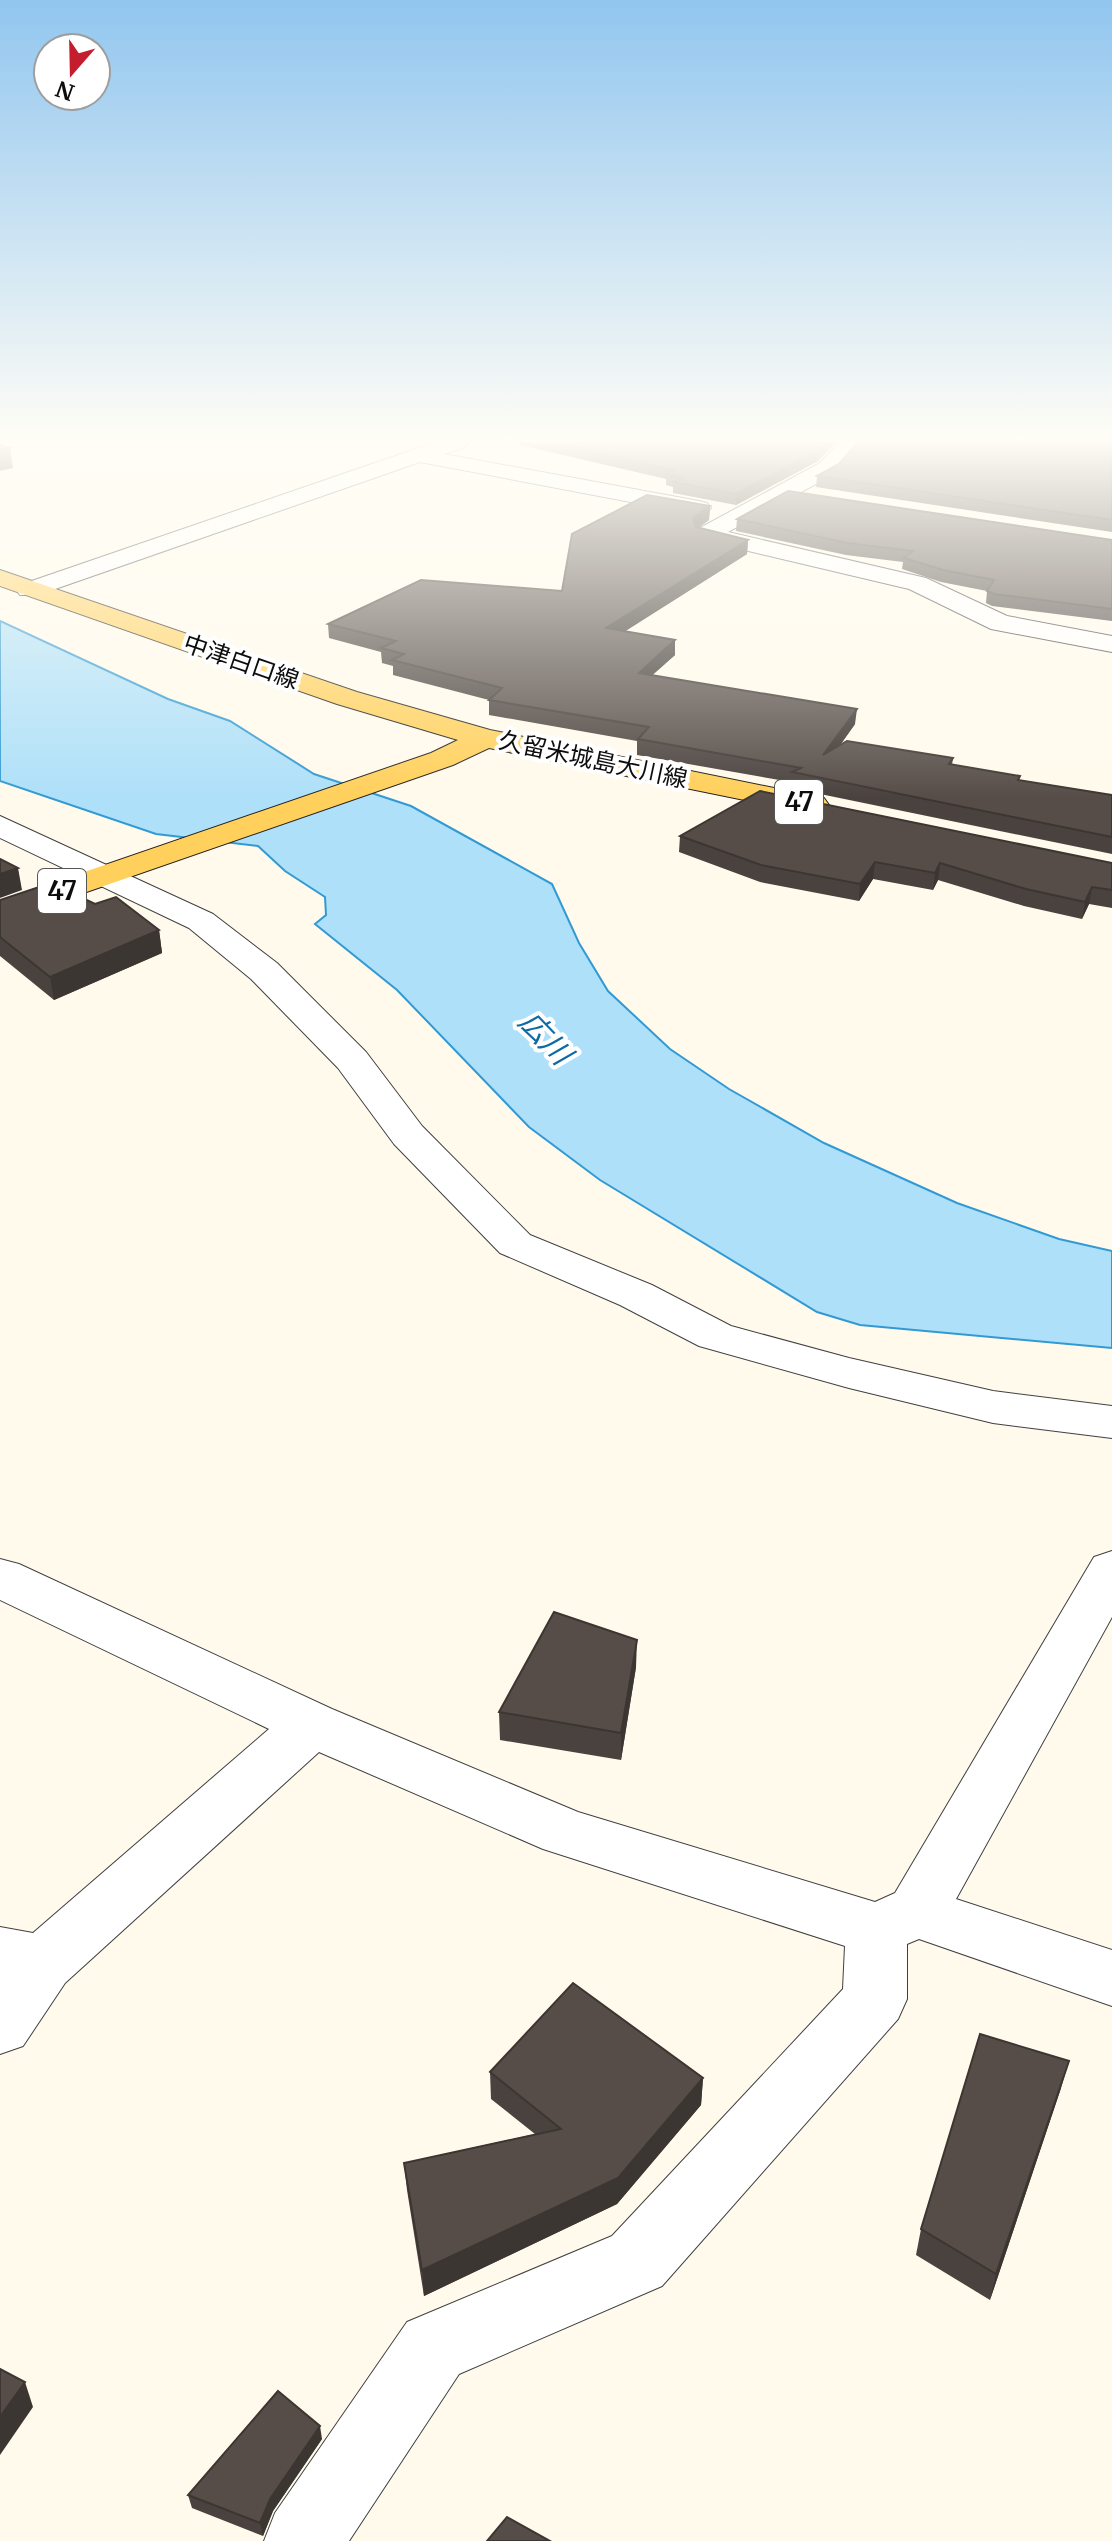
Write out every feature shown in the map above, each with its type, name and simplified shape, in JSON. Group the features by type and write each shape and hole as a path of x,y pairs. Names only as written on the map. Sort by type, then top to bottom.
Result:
{"main road":[{"name":"中津白口線","path":"0,578 347,698 485,738"},
{"name":"久留米城島大川線","path":"0,912 442,759 485,738 846,812"}],"street":[{"path":"29,590 115,561"},
{"path":"820,561 917,583 1000,623 1112,644"},
{"path":"0,826 114,873 201,921 264,971 352,1060 408,1135 515,1244 636,1295 715,1336 849,1373 993,1407 1112,1422"},
{"path":"303,2541 433,2348 637,2261 875,1999 896,1920 1112,1570"},
{"path":"0,1578 312,1725 564,1832 1112,1978"},
{"path":"0,2025 22,1959 312,1725"}],"water":[{"name":"広川","path":"0,621 168,699 230,721 314,774 411,806 552,884 579,943 608,991 670,1049 729,1089 824,1143 957,1203 1059,1239 1112,1251 1112,1348 860,1325 817,1312 600,1180 529,1127 397,990 315,924 326,915 325,897 285,871 258,846 156,834 0,781"}],"building":[{"path":"567,561 715,561 606,628 675,640 639,673 857,709 823,755 847,741 953,758 949,764 1020,776 1018,780 1112,795 1112,837 792,772 801,768 638,739 649,727 489,700 502,688 392,660 404,654 381,648 396,641 328,624 421,580 562,591"},
{"path":"912,561 1112,561 1112,609 994,594 987,591 994,580"},
{"path":"760,791 1112,863 1112,890 1092,887 1085,902 1026,889 940,863 935,873 875,862 860,884 761,865 680,836"},
{"path":"0,859 18,868 0,874"},
{"path":"51,883 95,904 116,897 159,930 50,977 0,937 0,900"},
{"path":"554,1612 637,1640 621,1733 499,1712"},
{"path":"573,1983 703,2078 618,2178 422,2270 404,2163 561,2129 490,2072"},
{"path":"980,2034 1069,2061 996,2274 921,2229"},
{"path":"0,2369 25,2382 0,2417"},
{"path":"278,2391 320,2426 270,2499 260,2523 188,2495"},
{"path":"507,2517 550,2541 487,2541"}]}
